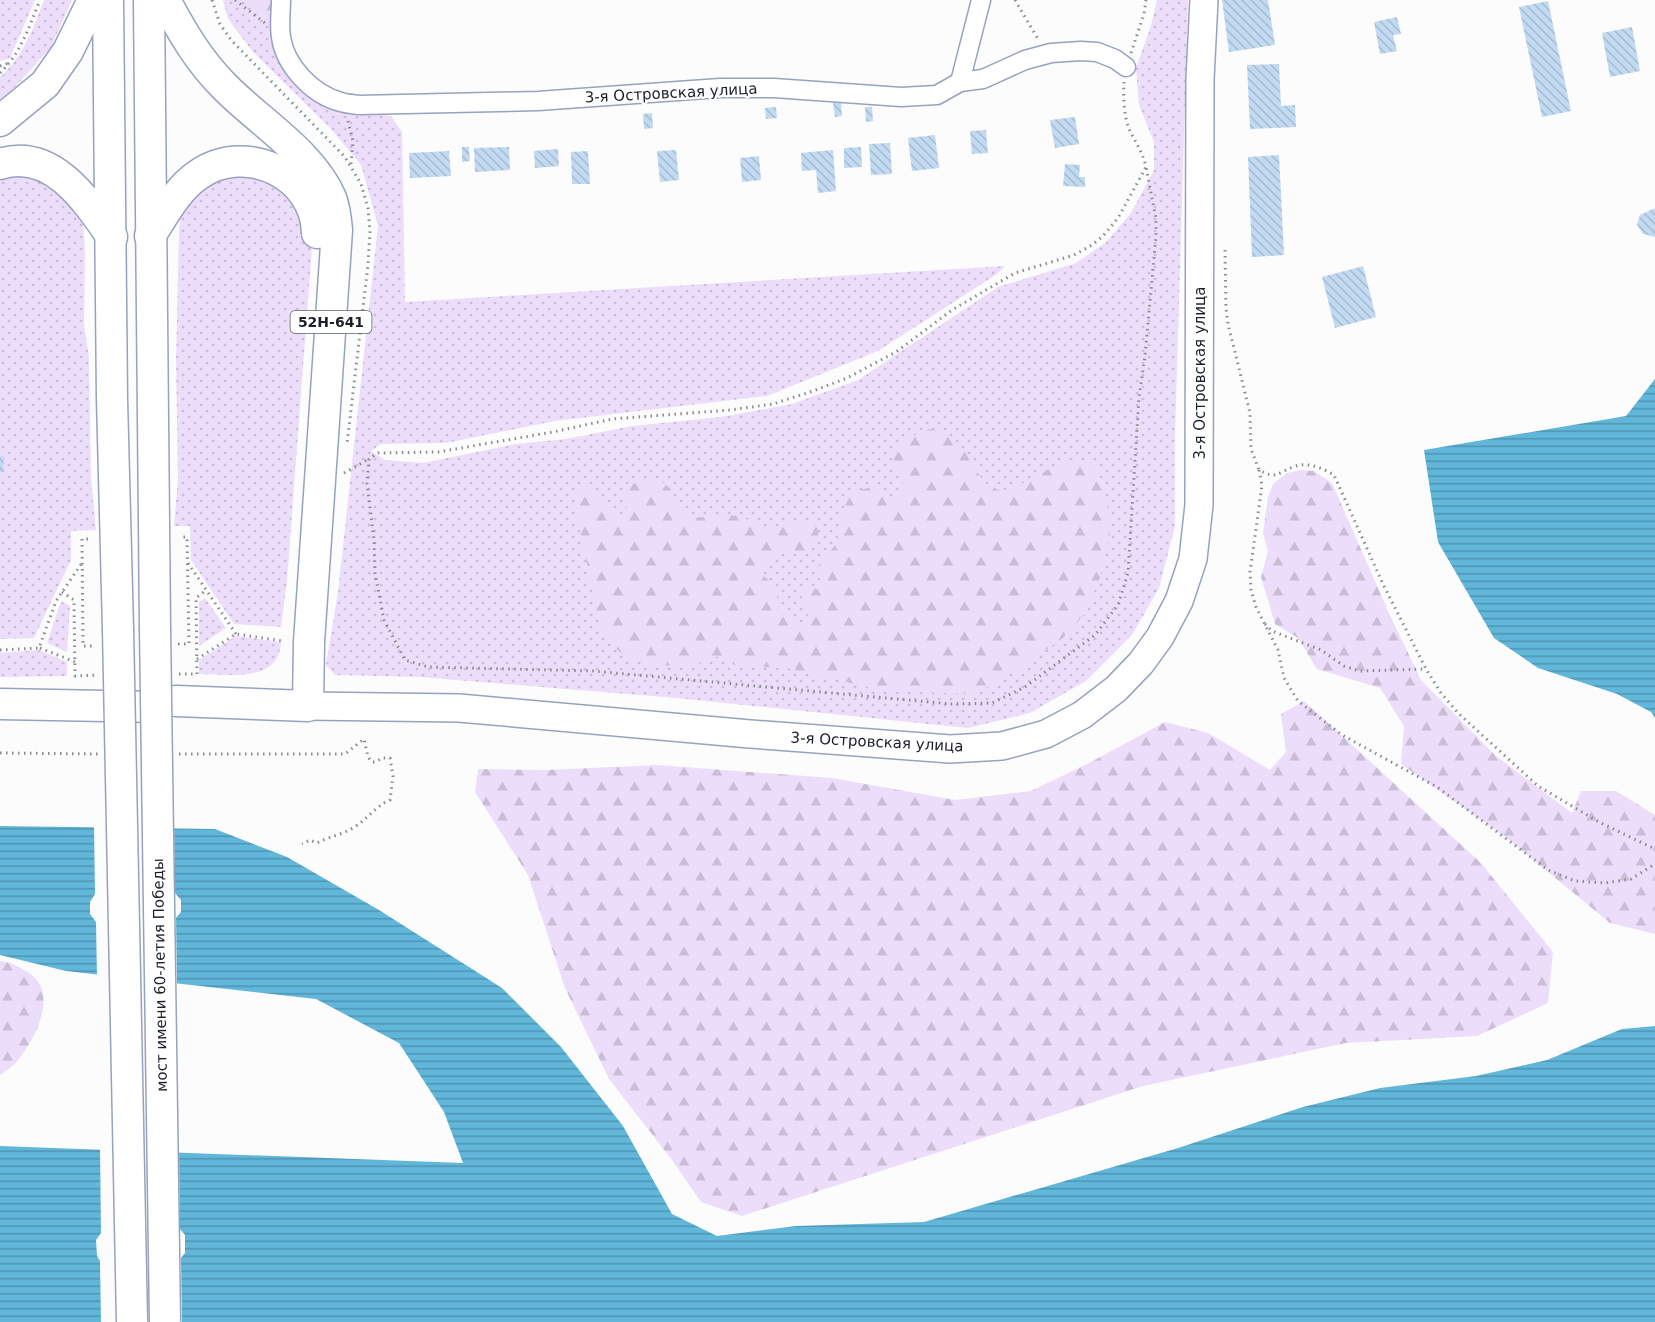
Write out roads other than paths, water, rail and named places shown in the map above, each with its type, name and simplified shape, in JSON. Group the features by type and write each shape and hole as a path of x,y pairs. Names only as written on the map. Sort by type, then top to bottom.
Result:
{"main road":[{"path":"0,121 45,84 68,51 93,0"},
{"path":"108,0 112,399 106,637 132,1322"},
{"name":"мост имени 60-летия Победы","path":"149,0 150,236 166,636 165,1322"},
{"name":"52Н-641","path":"165,0 200,60 225,87 309,164 332,199 336,214 337,230 309,642 300,706"},
{"name":"3-я Островская улица","path":"300,706 459,708 950,749 1002,746 1046,734 1082,716 1116,689 1141,663 1160,637 1179,601 1193,559 1199,505 1200,79 1204,0"},
{"name":"52Н-641","path":"150,236 174,199 198,175 218,165 241,161 265,164 285,174 301,189 311,205 317,222 318,253 291,658 300,706"},
{"path":"0,164 22,162 52,170 71,184 112,237"},
{"path":"0,688 87,692"},
{"path":"0,704 300,706"}],"street":[{"name":"3-я Островская улица","path":"281,0 280,36 290,62 298,73 315,88 340,102 359,105 538,101 720,87 774,88 901,97 936,95 960,82 983,78 1025,60 1051,54 1097,52 1115,59 1126,68"},
{"path":"960,82 981,0"}],"water":[{"path":"1655,379 1655,718 1651,712 1617,694 1538,668 1494,638 1438,542 1424,450 1626,416"},
{"path":"0,826 215,829 287,857 379,910 502,988 561,1047 623,1126 672,1214 717,1236 796,1226 924,1222 1178,1148 1303,1107 1380,1088 1476,1076 1547,1060 1622,1029 1655,1026 1655,1322 0,1322 0,1146 463,1163 444,1112 399,1043 316,999 66,971 0,955"}]}
